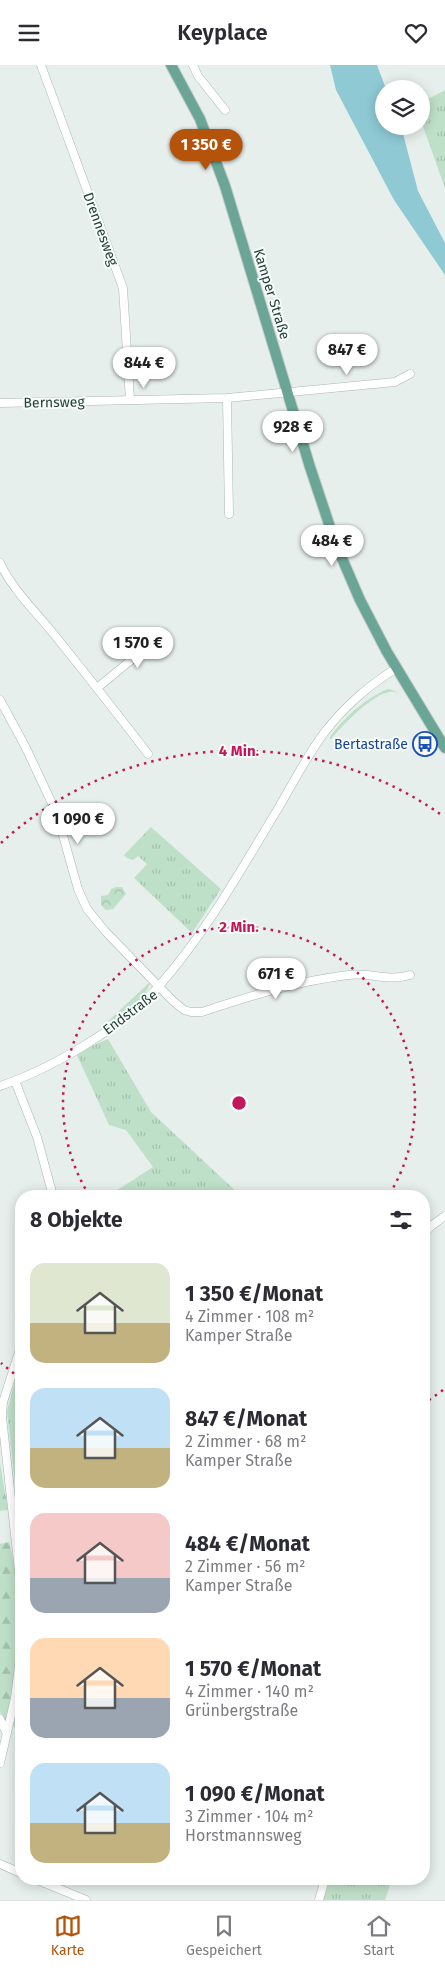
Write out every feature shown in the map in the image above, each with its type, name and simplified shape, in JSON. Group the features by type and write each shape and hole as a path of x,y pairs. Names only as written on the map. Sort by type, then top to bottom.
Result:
{"main road":[{"name":"Kamper Straße","path":"171,65 207,135 289,393 312,474 335,542 360,600 397,668 445,748"}],"street":[{"name":"Drennesweg","path":"41,65 123,289 130,400"},
{"path":"193,65 198,76 225,110"},
{"name":"Bernsweg","path":"0,403 227,398 395,382 410,374"},
{"path":"227,398 229,515"},
{"path":"0,563 5,574 18,591 148,754"},
{"path":"97,688 164,633"},
{"path":"0,700 25,746 57,814 78,889 88,909 105,931 145,971 158,987 200,932 254,849 323,733 348,705 397,668"},
{"name":"Endstraße","path":"0,1085 15,1081 60,1059 89,1042 128,1014 158,987 178,1005 191,1013 202,1012 275,989 328,978 351,975 394,979 410,975"},
{"path":"15,1081 37,1137 51,1190"},
{"path":"430,1227 445,1216"},
{"path":"15,1365 3,1402 2,1417 15,1500"},
{"path":"0,1763 15,1698"},
{"path":"0,1719 6,1732"},
{"path":"0,1864 15,1870"},
{"path":"50,1885 86,1900"},
{"path":"319,1900 323,1885"}],"green space":[{"path":"445,90 445,188 426,135 430,135 430,98"},
{"path":"388,689 395,691 399,696 395,692 388,692 379,696 360,709 331,739 329,738 355,710 371,698"},
{"path":"151,827 221,889 192,933 134,878 147,864 138,856 133,860 124,855"},
{"path":"122,887 126,894 113,909 106,910 101,905 101,896 108,895 111,889"},
{"path":"150,982 145,993 134,1004 112,1022 110,1021 105,1024"},
{"path":"108,1039 151,1112 235,1190 117,1190 153,1167 126,1130 109,1125 76,1053"},
{"path":"15,1381 15,1482 7,1411"},
{"path":"0,1463 8,1510 0,1511"},
{"path":"9,1542 15,1568 15,1727 5,1721 0,1712 0,1544"},
{"path":"328,1885 390,1885 385,1900 323,1900"}],"water":[{"path":"330,65 377,65 383,80 375,80 375,135 403,135 418,191 445,243 445,275 394,200 336,90"}],"place":[{"name":"Bertastraße","path":"425,744"}]}
